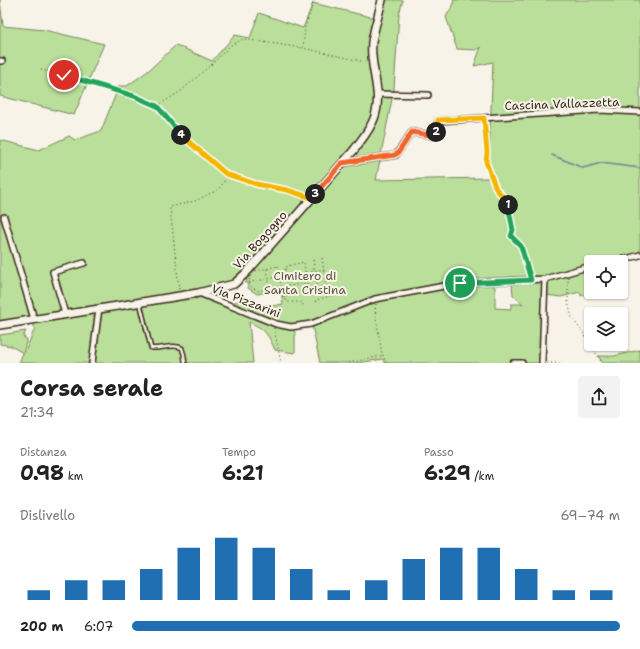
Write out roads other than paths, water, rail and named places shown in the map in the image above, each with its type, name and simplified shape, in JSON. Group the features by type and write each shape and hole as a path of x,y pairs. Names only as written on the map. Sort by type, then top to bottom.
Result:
{"main road":[{"name":"Via Bogogno","path":"0,325 198,293 234,284 246,273 369,131 377,108 377,94 372,64 372,42 382,0"}],"street":[{"path":"377,94 428,95"},
{"name":"Cascina Vallazzetta","path":"342,163 396,155 412,132 435,136 437,121 599,110 640,112"},
{"path":"4,217 34,319"},
{"path":"628,258 640,255"},
{"path":"65,314 53,272 84,263"},
{"name":"Via Pizzarini","path":"198,293 273,323 291,327 311,324 378,299 460,283 545,279 584,268"},
{"path":"543,363 545,279"},
{"path":"92,363 99,308"},
{"path":"513,363 522,363"}],"lane":[{"path":"140,302 151,348 156,349 177,346 182,348 185,363"}],"waterway":[{"path":"552,155 583,168 601,163 640,168"}],"park label":[{"name":"Cimitero di Santa Cristina","path":"305,283"}]}
